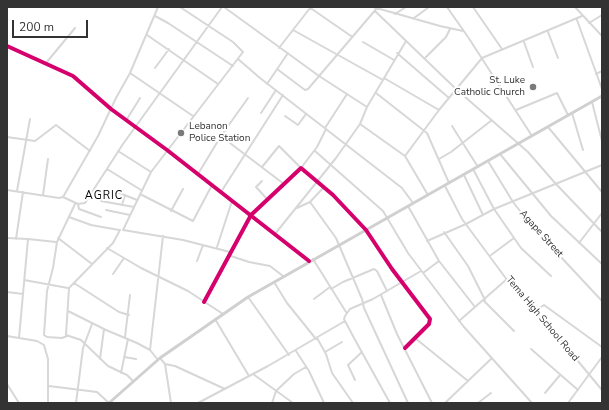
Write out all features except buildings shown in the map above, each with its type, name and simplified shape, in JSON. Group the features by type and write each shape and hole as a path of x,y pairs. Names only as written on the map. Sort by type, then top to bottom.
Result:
{"main road":[{"path":"109,403 159,359 248,297 602,96"}],"street":[{"path":"63,197 90,151 130,73 158,7"},
{"path":"123,230 151,172 233,66 243,50 180,7"},
{"path":"133,381 112,369 84,342 77,338 67,336 62,338 47,337 44,335 47,291 50,284 57,242 76,204 88,200 118,151 223,7 319,76 367,107"},
{"path":"373,7 450,29 464,31"},
{"path":"395,14 406,7"},
{"path":"413,18 429,7"},
{"path":"447,7 532,136"},
{"path":"473,7 502,49"},
{"path":"575,7 602,36"},
{"path":"279,48 310,8 352,36"},
{"path":"277,69 305,90 337,56 352,36 377,8"},
{"path":"375,11 456,89 519,143 602,232"},
{"path":"589,23 602,15"},
{"path":"155,16 233,66"},
{"path":"405,156 439,110 482,58 577,20 582,16"},
{"path":"577,20 602,89"},
{"path":"46,63 75,28"},
{"path":"424,58 446,37 450,29"},
{"path":"293,30 337,56 439,110"},
{"path":"548,32 558,58"},
{"path":"147,35 184,59 218,84"},
{"path":"275,234 360,124 367,107 397,53 406,41"},
{"path":"363,42 394,60"},
{"path":"524,42 533,67"},
{"path":"7,46 73,76 111,109 167,150 309,261"},
{"path":"155,68 169,49"},
{"path":"267,84 288,53"},
{"path":"397,53 449,98"},
{"path":"238,59 344,145 402,188 414,203"},
{"path":"596,74 602,71"},
{"path":"130,73 194,116"},
{"path":"261,113 276,90"},
{"path":"376,93 429,136 449,183"},
{"path":"516,110 557,93 568,115"},
{"path":"204,302 229,253 251,215 301,168 315,151 347,94"},
{"path":"221,192 283,95"},
{"path":"126,119 140,98"},
{"path":"198,174 221,136 248,98"},
{"path":"592,101 602,140"},
{"path":"572,112 583,150"},
{"path":"285,116 298,125 306,114"},
{"path":"17,191 30,119"},
{"path":"438,159 463,143 492,120"},
{"path":"360,124 405,156 428,196"},
{"path":"7,137 25,141 38,139 56,125 90,151"},
{"path":"452,126 478,167"},
{"path":"548,127 602,192"},
{"path":"221,136 284,184"},
{"path":"262,166 279,146 301,168 324,187 366,230 402,283 430,319 429,324 405,348"},
{"path":"118,151 151,172"},
{"path":"315,151 366,195 387,218 408,253 459,321 532,403"},
{"path":"500,154 563,228 602,264"},
{"path":"43,196 48,160"},
{"name":"Agape Street","path":"488,161 513,202 543,239 602,301"},
{"path":"427,241 444,232 466,224 494,209 602,165"},
{"path":"107,169 141,190"},
{"path":"473,169 494,209 521,248 551,276"},
{"path":"464,175 483,215"},
{"path":"262,181 257,189 267,199"},
{"path":"140,194 186,219 194,220 212,185"},
{"name":"Tema High School Road","path":"445,186 466,224 508,279 588,376 602,390"},
{"path":"296,208 310,202 324,187"},
{"path":"171,211 183,189"},
{"path":"7,190 43,196 63,197 76,204 79,209 101,217"},
{"path":"112,190 137,200"},
{"path":"16,239 23,192"},
{"path":"122,205 125,195"},
{"path":"101,201 134,207"},
{"path":"217,247 232,201"},
{"path":"310,202 329,226 339,245 364,308 408,403"},
{"path":"408,206 439,262 475,307"},
{"path":"106,210 130,215"},
{"path":"579,243 602,213"},
{"path":"69,217 91,225 163,236 217,247 249,262 270,266 283,276"},
{"path":"67,336 69,288 115,240 120,230"},
{"path":"444,232 468,266 484,300 514,332"},
{"path":"150,350 163,236"},
{"path":"7,238 57,242"},
{"path":"58,238 92,264"},
{"path":"490,255 514,238"},
{"path":"19,338 28,239"},
{"path":"197,261 203,245"},
{"path":"107,248 159,276 223,314"},
{"path":"113,274 124,258"},
{"path":"313,260 346,312 346,321 390,403"},
{"path":"346,312 387,292 439,262"},
{"path":"314,299 337,285 376,270 387,292"},
{"path":"459,321 508,279"},
{"path":"24,280 69,288"},
{"path":"274,281 287,303 325,352 332,374 353,403"},
{"path":"74,283 116,311 129,315"},
{"path":"7,292 23,294"},
{"path":"125,337 129,315 130,295"},
{"path":"380,295 432,403"},
{"path":"248,297 289,354"},
{"path":"535,311 544,305 602,347"},
{"path":"68,311 92,324 125,337 150,350 165,364 175,366 225,389"},
{"path":"215,319 249,376"},
{"path":"198,403 296,351 346,321"},
{"path":"76,403 84,342 92,324"},
{"path":"100,359 104,329"},
{"path":"7,336 37,341 44,345 48,360 48,403"},
{"path":"415,338 468,381"},
{"path":"121,373 128,339"},
{"path":"325,352 342,342"},
{"path":"531,349 578,390"},
{"path":"296,351 306,367 324,403"},
{"path":"356,380 348,365 362,352"},
{"path":"124,357 136,359"},
{"path":"445,403 492,358"},
{"path":"568,403 602,359"},
{"path":"165,364 170,403"},
{"path":"272,403 276,391 294,374 306,367"},
{"path":"253,374 293,403"},
{"path":"545,393 560,375"},
{"path":"7,384 19,403"},
{"path":"49,386 97,392 109,403"},
{"path":"478,403 491,392"}],"cycle path":[{"path":"7,46 73,76 111,109 167,150 309,261"},
{"path":"204,302 251,215 301,168 333,195 366,230 392,269 430,319 429,324 405,348"}],"place":[{"name":"St. Luke Catholic Church","path":"533,87"},
{"name":"Lebanon Police Station","path":"181,133"}],"district":[{"name":"AGRIC","path":"104,196"}]}
